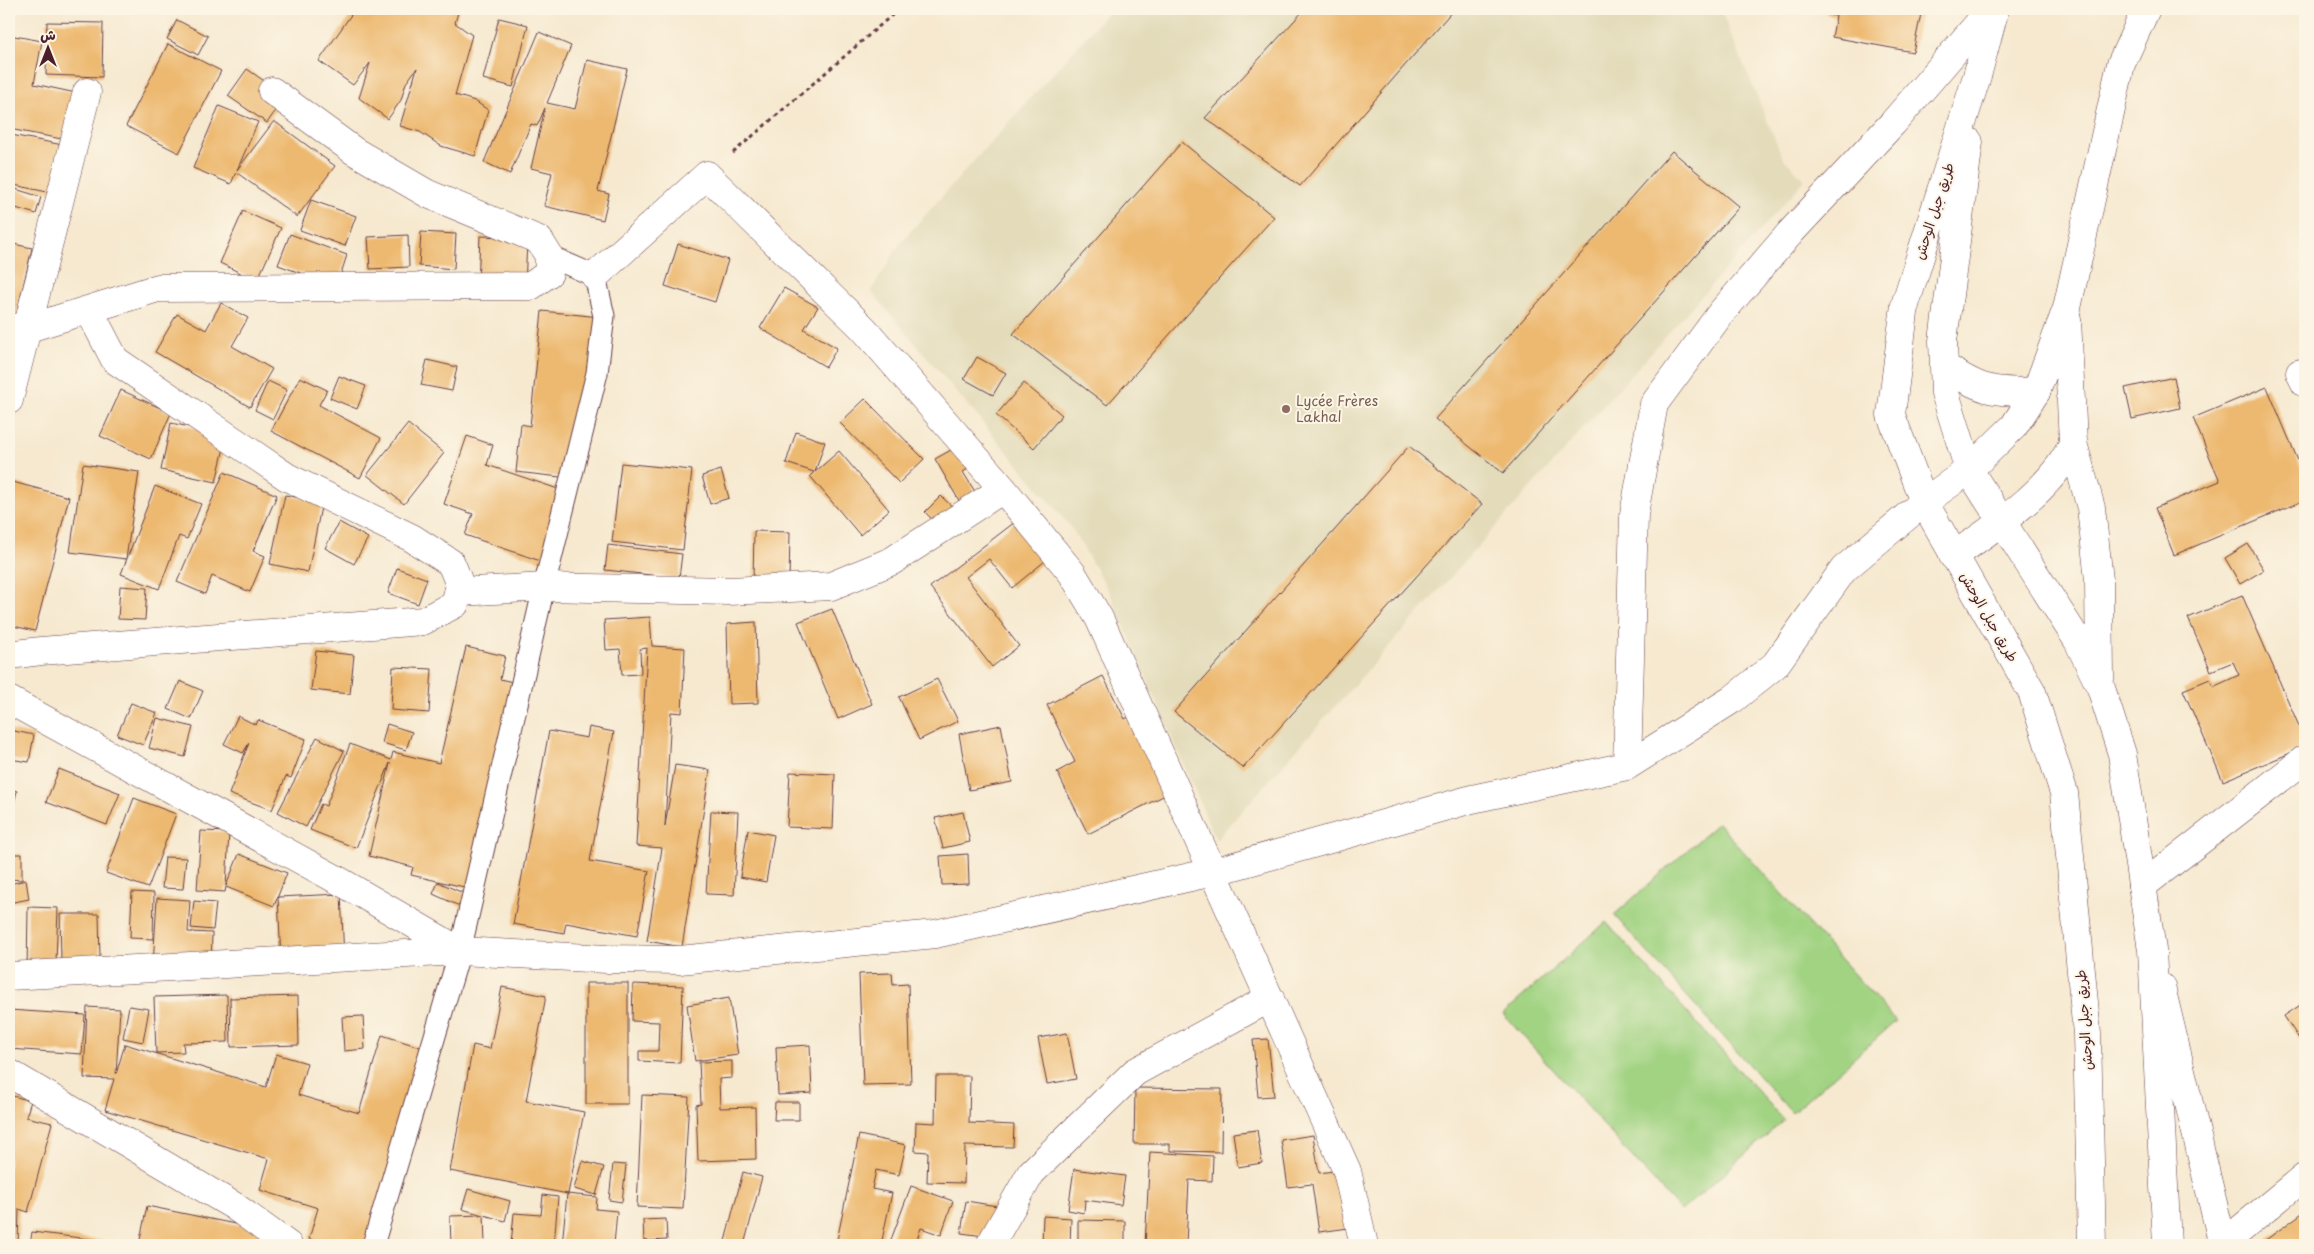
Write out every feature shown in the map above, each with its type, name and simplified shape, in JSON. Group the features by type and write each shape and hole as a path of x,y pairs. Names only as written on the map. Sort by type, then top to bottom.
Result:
{"street":[{"path":"1626,766 1634,514 1654,404 1721,313 1791,232 1893,123 1993,9"},
{"name":"طريق جبل الوحش","path":"1993,9 1977,76 1905,305 1891,415 1924,502 2032,692 2064,793 2087,1034 2092,1245"},
{"path":"9,976 460,951 607,959 680,960 935,934 1213,872 1472,798 1626,766 1733,699 1775,665 1844,569 1924,502 1969,470 2014,426 2036,392 2067,308 2121,64 2146,9"},
{"path":"1977,76 1943,341 1945,393 1961,450 1969,470 2003,520 2078,641 2101,688 2122,754 2152,950 2223,1245 2305,1176"},
{"path":"18,328 89,310 158,288 531,286 549,272 549,256 539,240 428,194 354,151 272,91"},
{"path":"9,400 18,328 87,92"},
{"path":"595,276 708,175 864,329 1003,489 1072,573 1100,618 1347,1171 1364,1245"},
{"path":"2067,308 2073,443 2090,508 2098,571 2101,688"},
{"path":"9,656 41,651 422,621 455,604 460,585 451,563 412,538 287,477 115,360 89,310"},
{"path":"1944,366 1968,382 1996,392 2036,392"},
{"path":"1953,556 2003,520 2056,472 2067,458 2073,443"},
{"path":"458,592 544,587 729,591 831,586 892,561 1003,489"},
{"path":"9,700 342,883 460,951"},
{"path":"2142,886 2305,759"},
{"path":"2152,950 2167,1245"},
{"path":"990,1245 1031,1173 1136,1072 1270,998"},
{"path":"9,1073 234,1206 288,1245"}],"lane":[{"path":"374,1245 460,951 544,587 597,373 604,316 595,276 549,256"}],"path":[{"path":"708,175 899,9"}],"shaded area":[{"name":"Lycée Frères Lakhal","path":"1111,9 1720,9 1783,158 1805,180 1216,840 1110,593 1071,527 871,291 901,242"}],"green space":[{"path":"1718,823 1896,1021 1792,1113 1614,915"},
{"path":"1606,922 1784,1120 1681,1211 1503,1014"}],"building":[{"path":"355,9 459,9 455,23 472,35 455,95 475,101 488,110 475,156 441,146 420,132 400,126 417,68 406,83 401,100 388,119 359,98 370,63 353,85 319,61"},
{"path":"1305,9 1454,9 1300,186 1205,118"},
{"path":"1827,9 1922,9 1913,52 1832,37 1836,16 1826,14"},
{"path":"499,18 528,25 513,87 483,79"},
{"path":"177,20 208,36 198,55 167,39"},
{"path":"47,22 103,23 102,77 46,75"},
{"path":"539,32 571,46 547,103 575,109 587,60 627,69 598,191 609,194 603,220 544,206 552,173 531,168 545,108 537,126 531,124 510,174 484,162"},
{"path":"9,35 42,41 34,84 76,93 67,140 9,129"},
{"path":"168,44 221,71 179,153 126,126"},
{"path":"247,69 286,96 267,123 228,96"},
{"path":"219,106 258,122 237,170 274,121 335,166 297,217 236,172 231,184 193,168"},
{"path":"11,135 63,145 52,193 9,184 9,145"},
{"path":"1182,142 1274,217 1107,405 1013,334"},
{"path":"1672,151 1739,207 1503,473 1435,419"},
{"path":"9,187 41,197 36,214 9,206"},
{"path":"311,200 356,216 345,246 300,230"},
{"path":"243,211 281,228 257,281 220,263"},
{"path":"421,232 456,234 454,269 419,266"},
{"path":"290,234 347,255 337,286 278,265"},
{"path":"408,235 409,267 370,269 368,237"},
{"path":"480,236 527,238 525,289 478,287"},
{"path":"9,243 32,248 15,321 9,320"},
{"path":"678,244 728,260 715,302 665,286"},
{"path":"784,288 818,307 804,329 837,348 826,367 760,328"},
{"path":"221,303 248,318 232,346 272,369 250,407 155,352 177,314 206,330"},
{"path":"542,311 600,317 578,479 516,472 521,424 530,426"},
{"path":"977,357 1006,373 993,395 964,379"},
{"path":"427,360 457,367 452,391 421,385"},
{"path":"339,376 366,386 357,409 330,398"},
{"path":"300,377 327,390 319,405 381,438 360,478 271,431"},
{"path":"2174,377 2180,408 2132,419 2125,388"},
{"path":"268,381 287,390 273,419 255,410"},
{"path":"1024,383 1062,415 1034,448 996,415"},
{"path":"2267,387 2305,477 2305,500 2174,555 2155,508 2220,481 2193,418"},
{"path":"121,390 171,413 151,459 100,436"},
{"path":"865,399 924,459 899,483 840,423"},
{"path":"171,423 227,435 216,482 161,470"},
{"path":"408,424 444,453 404,504 367,475"},
{"path":"796,432 825,442 815,472 839,451 889,510 860,535 810,476 814,472 786,463"},
{"path":"467,436 493,445 487,465 576,495 552,565 465,535 473,514 444,504"},
{"path":"965,442 978,463 963,472 977,495 961,504 935,459"},
{"path":"1409,446 1482,504 1243,768 1174,712"},
{"path":"621,463 692,470 683,550 612,542"},
{"path":"83,464 139,472 126,559 70,552"},
{"path":"721,470 729,498 710,504 702,476"},
{"path":"224,472 277,495 253,551 265,556 250,592 212,576 205,594 177,582"},
{"path":"9,481 69,497 35,631 9,625"},
{"path":"155,486 201,504 187,539 179,536 159,589 121,574"},
{"path":"285,495 322,502 308,572 270,564"},
{"path":"941,496 962,516 945,533 925,512"},
{"path":"339,522 368,538 354,564 325,548"},
{"path":"1015,522 1045,561 1012,588 989,559 966,577 1019,646 992,667 930,587"},
{"path":"754,531 790,532 789,581 753,580"},
{"path":"2248,544 2264,570 2240,584 2225,558"},
{"path":"608,545 682,554 679,578 605,570"},
{"path":"397,568 427,579 418,604 388,593"},
{"path":"120,586 147,588 145,620 118,619"},
{"path":"2242,595 2305,740 2305,747 2223,781 2183,690 2210,679 2213,687 2239,675 2233,662 2211,671 2188,618"},
{"path":"832,609 872,704 838,719 798,622"},
{"path":"650,617 652,646 685,648 682,713 671,712 665,826 675,765 710,770 682,947 647,941 662,848 636,846 647,648 640,649 641,674 622,675 620,649 606,650 604,620"},
{"path":"756,622 758,703 729,704 727,624"},
{"path":"466,647 505,656 500,679 525,685 473,889 411,875 413,867 369,856 390,763 356,848 310,830 321,804 326,806 350,744 391,760 393,752 439,763"},
{"path":"316,651 354,655 350,694 311,690"},
{"path":"393,667 432,669 429,713 391,710"},
{"path":"1103,676 1125,719 1144,709 1183,786 1088,834 1057,772 1075,762 1047,705"},
{"path":"937,679 958,721 919,740 899,697"},
{"path":"180,681 203,691 191,719 168,709"},
{"path":"131,703 157,713 143,745 117,735"},
{"path":"238,716 256,725 258,720 306,739 291,778 286,776 272,810 229,794 249,743 243,753 224,744"},
{"path":"157,718 193,727 185,757 149,748"},
{"path":"387,724 412,732 406,750 382,743"},
{"path":"1001,725 1012,782 969,790 959,734"},
{"path":"589,727 614,732 590,861 649,871 637,936 566,923 564,933 513,924 549,731 587,738"},
{"path":"9,730 34,735 29,762 9,759"},
{"path":"317,737 344,751 306,827 278,812"},
{"path":"59,769 120,793 107,825 46,802"},
{"path":"790,772 835,774 833,829 787,827"},
{"path":"9,789 17,791 9,822"},
{"path":"134,798 176,814 148,888 106,873"},
{"path":"711,811 738,812 734,895 706,894"},
{"path":"963,812 970,842 943,848 935,818"},
{"path":"748,830 774,835 766,882 740,877"},
{"path":"201,831 229,832 226,886 239,854 287,873 274,906 226,887 225,892 197,890"},
{"path":"9,854 22,854 22,880 9,879"},
{"path":"968,854 969,884 942,885 940,856"},
{"path":"165,857 186,858 183,889 162,888"},
{"path":"26,880 29,899 9,903 9,884"},
{"path":"438,882 470,896 464,908 433,894"},
{"path":"132,892 154,893 153,939 130,938"},
{"path":"341,894 344,958 281,960 278,897"},
{"path":"157,898 190,900 188,932 212,933 211,969 153,966"},
{"path":"194,901 216,903 213,930 191,928"},
{"path":"28,907 58,908 56,962 27,973"},
{"path":"60,914 99,914 100,959 61,960"},
{"path":"892,973 893,985 908,984 911,1084 863,1085 859,974"},
{"path":"586,983 628,983 628,1104 586,1104"},
{"path":"633,984 683,986 680,1063 639,1061 639,1051 658,1051 659,1022 632,1021"},
{"path":"502,987 546,996 526,1101 584,1112 568,1194 450,1171 473,1045 490,1049"},
{"path":"227,995 228,1042 183,1043 184,1052 156,1053 154,997"},
{"path":"298,996 299,1045 231,1047 230,998"},
{"path":"729,998 738,1055 695,1061 687,1005"},
{"path":"2305,1002 2305,1036 2300,1040 2284,1016"},
{"path":"129,1006 149,1009 143,1042 123,1038"},
{"path":"87,1007 120,1009 116,1074 125,1044 266,1087 276,1054 307,1063 298,1095 359,1113 382,1035 439,1053 381,1245 328,1245 309,1239 318,1208 260,1190 269,1159 105,1110 114,1079 84,1078"},
{"path":"9,1010 85,1015 82,1054 9,1049"},
{"path":"363,1016 365,1049 344,1051 342,1017"},
{"path":"1067,1033 1076,1079 1047,1084 1038,1038"},
{"path":"1268,1039 1274,1096 1258,1097 1253,1040"},
{"path":"810,1045 812,1093 778,1095 776,1047"},
{"path":"732,1061 732,1078 719,1079 720,1108 755,1107 756,1159 698,1161 696,1105 701,1104 699,1062"},
{"path":"936,1076 970,1076 969,1123 1014,1125 1013,1147 965,1146 964,1183 927,1182 928,1152 915,1151 916,1122 935,1123"},
{"path":"1135,1088 1222,1089 1221,1152 1170,1151 1170,1144 1134,1144"},
{"path":"9,1095 31,1101 26,1117 52,1123 28,1212 19,1209 18,1245 9,1245"},
{"path":"642,1095 689,1097 683,1209 637,1207"},
{"path":"775,1102 799,1102 799,1120 774,1120"},
{"path":"1257,1130 1262,1163 1238,1167 1233,1133"},
{"path":"859,1135 906,1145 899,1175 876,1170 872,1189 892,1193 881,1245 836,1245"},
{"path":"1313,1135 1319,1173 1348,1169 1356,1227 1319,1232 1312,1184 1288,1187 1281,1140"},
{"path":"1150,1152 1213,1156 1212,1181 1189,1180 1186,1245 1145,1245"},
{"path":"582,1161 604,1167 596,1195 574,1189"},
{"path":"613,1164 626,1165 622,1202 609,1200"},
{"path":"1074,1169 1125,1176 1121,1205 1085,1200 1084,1213 1068,1210"},
{"path":"743,1172 762,1177 744,1245 724,1245"},
{"path":"911,1186 953,1201 941,1235 921,1228 915,1245 889,1245"},
{"path":"468,1189 510,1201 505,1221 484,1215 485,1245 451,1245 450,1216 483,1215 462,1209"},
{"path":"567,1194 597,1197 596,1209 617,1211 614,1245 562,1245"},
{"path":"543,1195 558,1197 554,1245 526,1243 526,1245 511,1245 514,1213 541,1215"},
{"path":"966,1201 997,1206 992,1237 961,1233"},
{"path":"147,1206 279,1233 276,1245 139,1245"},
{"path":"2305,1211 2305,1245 2259,1245"},
{"path":"1043,1216 1071,1218 1070,1245 1042,1245"},
{"path":"666,1219 667,1240 644,1241 643,1220"},
{"path":"1078,1220 1125,1221 1125,1245 1078,1245"},
{"path":"32,1232 105,1241 105,1245 30,1245"}],"place":[{"name":"Lycée Frères Lakhal","path":"1286,409"}]}
